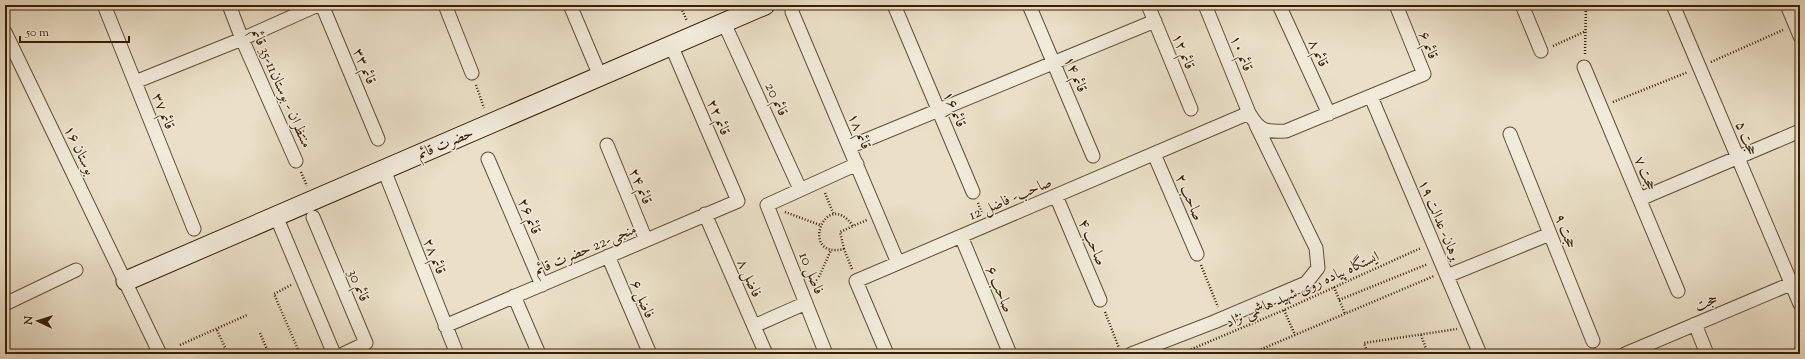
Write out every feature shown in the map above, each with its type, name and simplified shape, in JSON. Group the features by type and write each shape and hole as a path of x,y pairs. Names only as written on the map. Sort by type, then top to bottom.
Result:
{"street":[{"name":"قائم ۳۷","path":"104,5 194,229"},
{"name":"منتظران - بوستان11-35 قائم","path":"229,5 242,39 296,161"},
{"path":"135,82 242,39 318,5"},
{"name":"قائم ۳۳","path":"322,5 378,139"},
{"path":"445,5 472,73"},
{"path":"570,5 600,76"},
{"name":"حضرت قائم","path":"126,281 276,216 313,208 384,170 765,5"},
{"name":"قائم ۱۶","path":"894,5 973,192"},
{"name":"قائم ۱۴","path":"1030,5 1093,156"},
{"name":"قائم ۱۲","path":"1148,5 1191,109"},
{"name":"قائم ۱۰","path":"1131,354 1223,318 1306,283 1318,268 1316,248 1253,119 1205,5"},
{"name":"قائم ۸","path":"1279,5 1329,114"},
{"name":"قائم ۶","path":"1371,97 1424,74 1396,5"},
{"path":"1522,5 1541,51"},
{"name":"حجت ۵","path":"1673,5 1738,158 1795,282 1800,304"},
{"path":"1787,5 1800,36"},
{"name":"قائم ۱۸","path":"792,12 898,263"},
{"path":"850,147 1155,21"},
{"name":"قائم 20","path":"724,23 800,190"},
{"name":"بوستان ۱۶","path":"5,32 160,354"},
{"name":"قائم ۲۲","path":"671,46 738,200"},
{"name":"حجت ۷","path":"1584,67 1678,291"},
{"path":"1253,119 1268,132 1286,132 1371,97"},
{"name":"برهان- عدالت ۱۹","path":"1371,97 1480,354"},
{"name":"صاحب- فاضل 12","path":"856,281 1154,154 1253,119"},
{"path":"1640,199 1800,131"},
{"name":"حجت ۹","path":"1510,134 1593,341"},
{"name":"قائم ۲۴","path":"606,145 646,240"},
{"name":"صاحب ۲","path":"1154,154 1197,254"},
{"name":"قائم ۲۶","path":"488,159 542,285"},
{"path":"767,205 857,164"},
{"name":"قائم ۲۸","path":"384,170 457,354"},
{"name":"صاحب ۴","path":"1056,196 1100,300"},
{"name":"منجی-22 حضرت قائم","path":"445,326 738,200"},
{"name":"فاضل 10","path":"767,205 826,354"},
{"name":"قائم 30","path":"313,208 366,343 343,354"},
{"name":"فاضل ۸","path":"705,214 766,354"},
{"path":"276,216 334,354"},
{"path":"1444,269 1550,234"},
{"name":"صاحب ۶","path":"961,236 1010,354"},
{"name":"فاضل ۶","path":"608,256 650,354"},
{"path":"5,304 76,270"},
{"path":"856,281 887,354"},
{"name":"حجت","path":"1625,354 1795,282"},
{"path":"514,296 539,354"},
{"path":"754,326 806,303"},
{"path":"1695,324 1707,354"}],"path":[{"path":"1584,67 1586,5"},
{"path":"1541,51 1586,31"},
{"path":"472,73 490,124"},
{"path":"296,161 313,208"},
{"path":"820,180 834,215"},
{"path":"973,192 987,225"},
{"path":"767,205 820,225"},
{"path":"844,250 831,250 824,246 820,240 818,232 820,225 828,217 834,215 842,216 849,220 853,226"},
{"path":"856,281 844,250 840,232 878,215"},
{"name":"ایستگاه پیاده روی شهید هاشمی نژاد","path":"1180,354 1334,288 1432,243"},
{"path":"806,303 831,250"},
{"path":"1197,254 1223,318"},
{"path":"1339,300 1444,269"},
{"path":"1250,354 1345,314 1444,269"},
{"path":"300,354 274,294 303,279"},
{"path":"1334,288 1345,314"},
{"path":"1100,300 1121,354"},
{"path":"1284,310 1295,335"},
{"path":"180,345 217,330 247,315"},
{"path":"1368,354 1364,343 1468,328"},
{"path":"217,330 228,354"},
{"path":"260,334 269,354"},
{"path":"1421,335 1428,354"}]}
